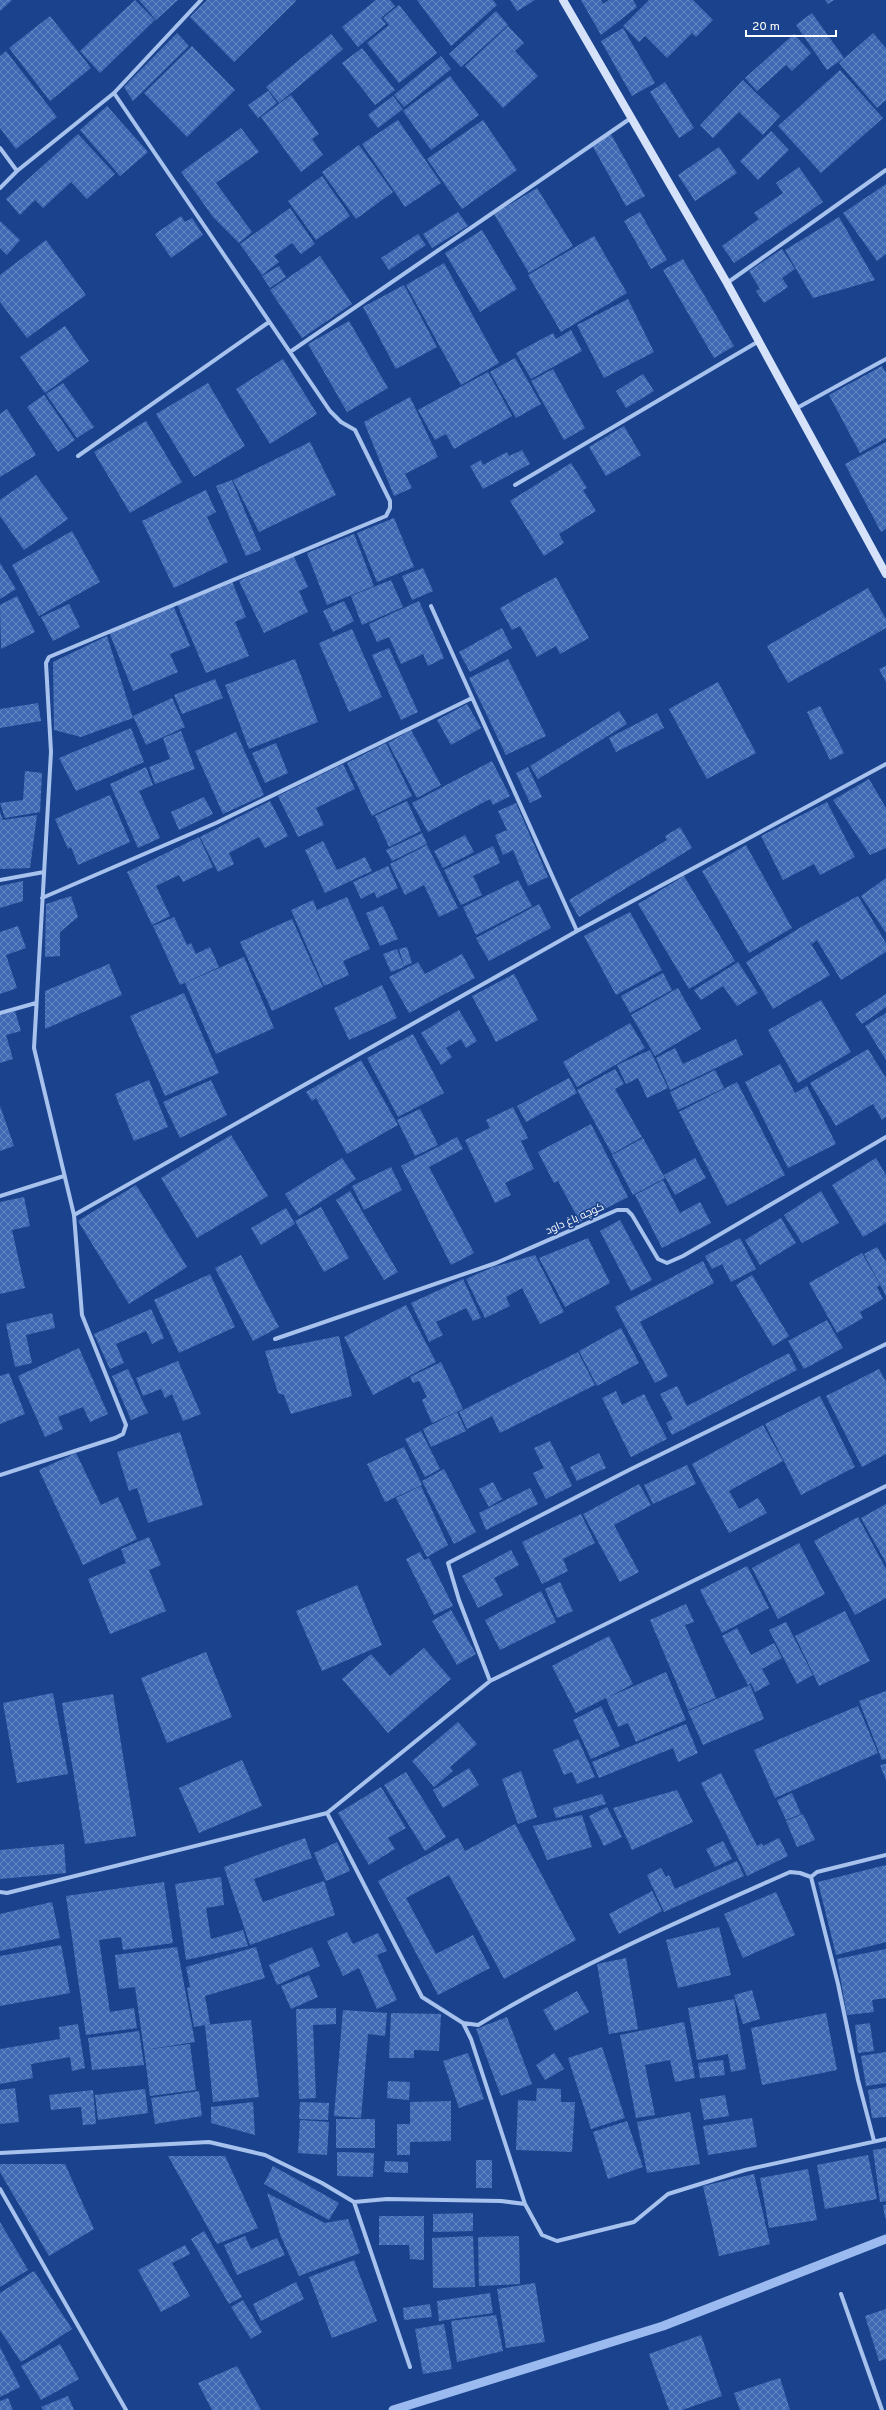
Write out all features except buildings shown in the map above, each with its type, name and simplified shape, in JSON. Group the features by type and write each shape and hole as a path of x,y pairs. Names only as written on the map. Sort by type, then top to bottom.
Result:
{"street":[{"path":"0,188 17,171 114,93 201,0"},
{"path":"563,0 727,283 797,408 886,574"},
{"path":"0,1475 115,1438 123,1434 126,1424 82,1315 74,1215 34,1048 51,752 46,663 48,656 386,516 390,508 390,501 355,430 341,422 330,411 114,93"},
{"path":"290,352 631,118"},
{"path":"0,148 17,171"},
{"path":"727,283 886,170"},
{"path":"78,456 269,322"},
{"path":"516,485 759,341"},
{"path":"797,408 886,359"},
{"path":"431,606 577,931"},
{"path":"42,898 216,824 472,698"},
{"path":"74,1215 577,931 886,764"},
{"path":"0,880 44,872"},
{"path":"0,1013 36,1003"},
{"name":"کوچه باغ داود","path":"275,1339 496,1262 617,1210 627,1210 632,1215 658,1258 667,1262 683,1256 886,1137"},
{"path":"0,1196 64,1176"},
{"path":"490,1682 459,1600 448,1563 629,1470 886,1344"},
{"path":"0,1892 7,1893 327,1813 490,1682 886,1486"},
{"path":"327,1813 422,1997 463,2023 478,2025 589,1964 659,1930 790,1872 800,1873 811,1877"},
{"path":"811,1877 816,1872 886,1855"},
{"path":"811,1877 838,1984 858,2080 874,2141"},
{"path":"463,2023 471,2039 525,2204 542,2235 557,2241 634,2222 668,2194 745,2170 886,2139"},
{"path":"0,2153 209,2142 265,2155 322,2183 354,2202 387,2199 501,2201 525,2204"},
{"path":"0,2189 126,2410"},
{"path":"354,2202 410,2367"},
{"path":"841,2294 882,2410"}],"waterway":[{"path":"393,2410 663,2326 886,2239"}]}
